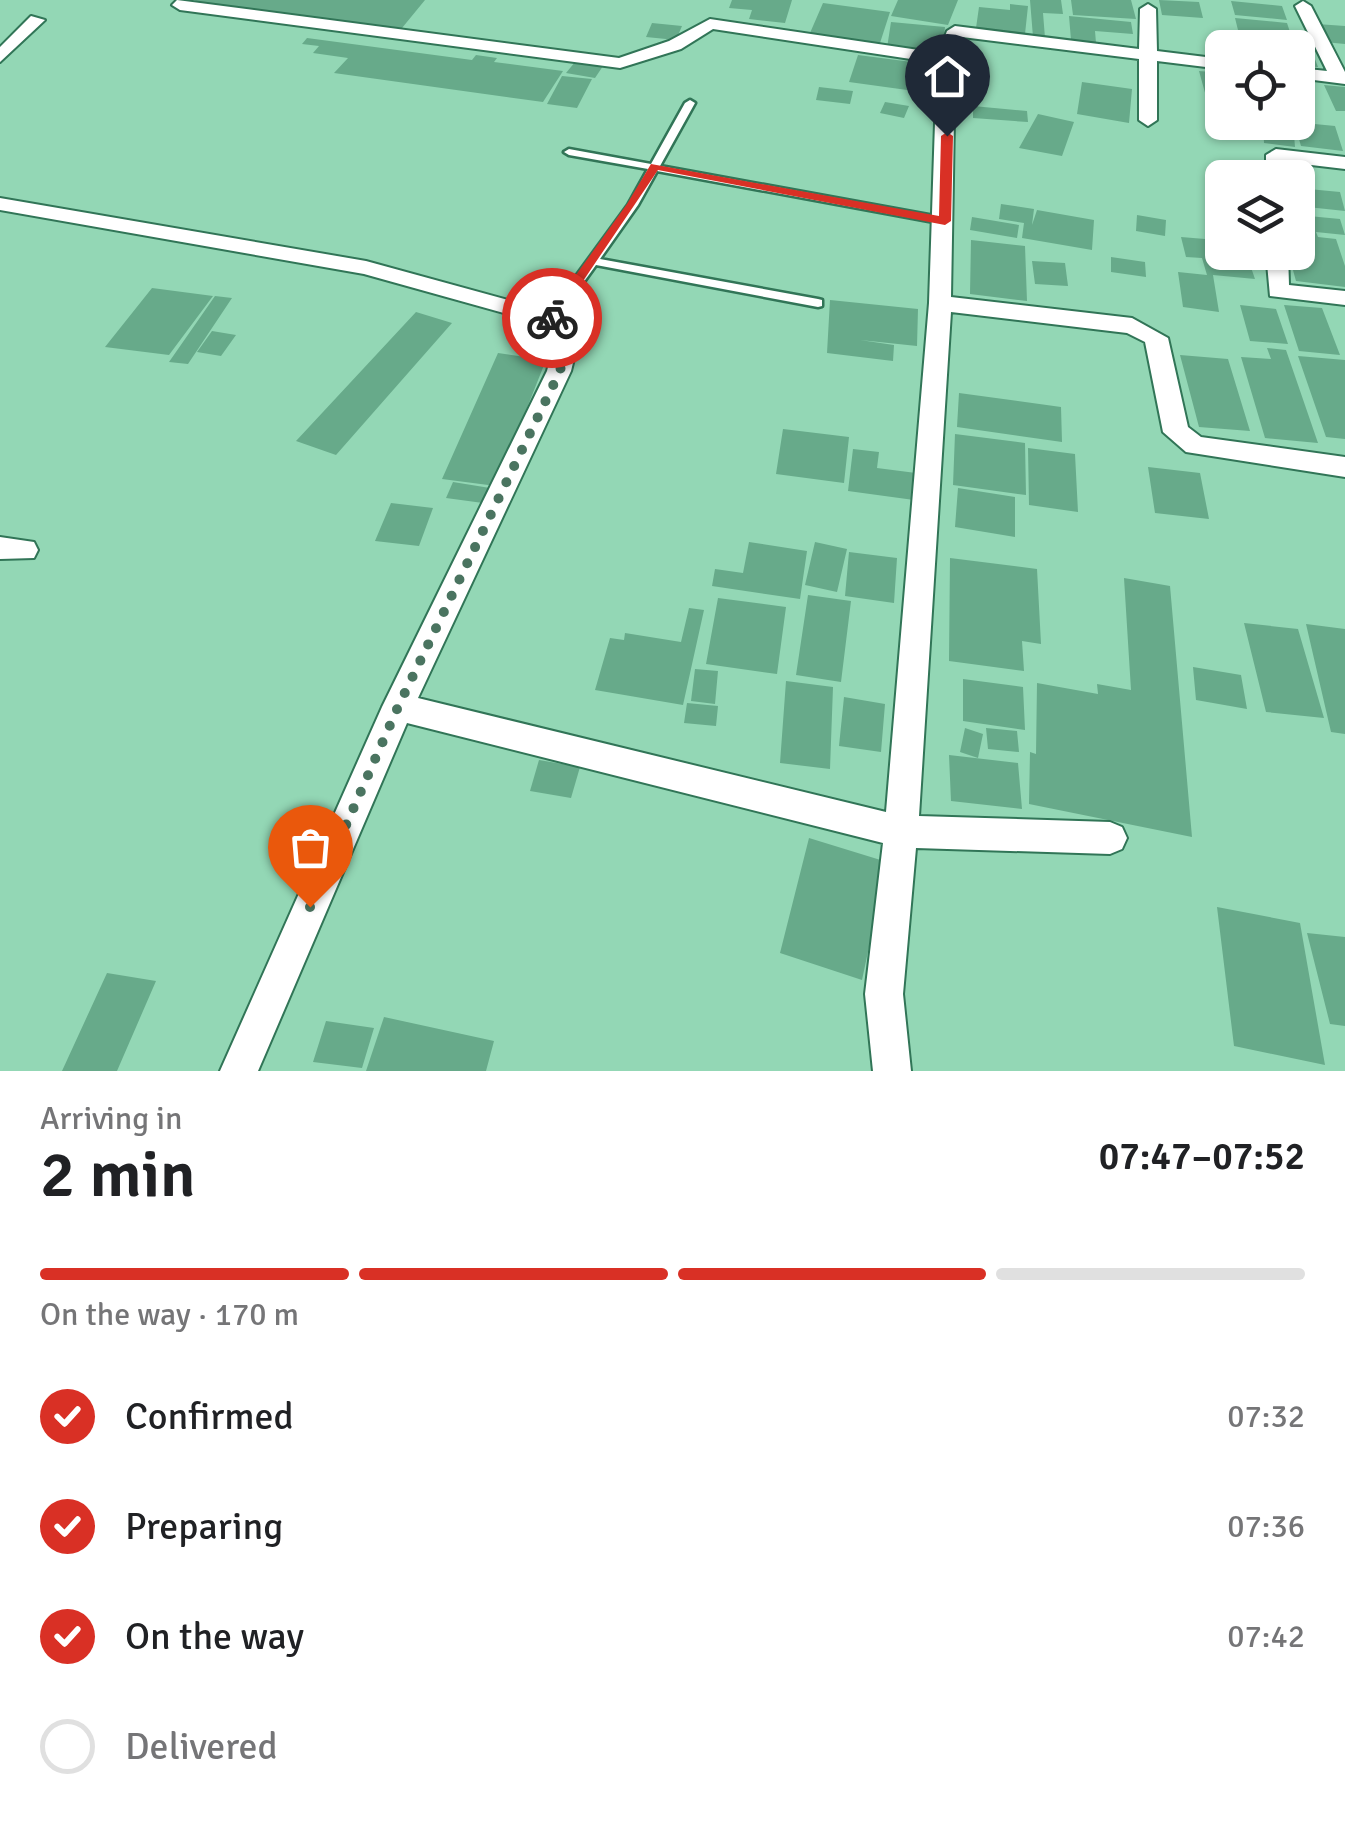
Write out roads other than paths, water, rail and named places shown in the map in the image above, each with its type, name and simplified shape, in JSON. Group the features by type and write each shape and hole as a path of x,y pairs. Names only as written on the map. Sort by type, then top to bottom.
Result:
{"street":[{"path":"189,0 180,5 620,63 675,46 710,24 946,59"},
{"path":"1303,6 1342,78"},
{"path":"1148,9 1152,55 1148,120"},
{"path":"0,57 37,20"},
{"path":"892,1071 884,994 901,832 940,303 946,59 955,31 1205,62"},
{"path":"1315,75 1342,78"},
{"path":"1276,160 1276,155 1345,163"},
{"path":"0,204 366,268 551,319 568,334 560,371 398,707 239,1071"},
{"path":"1277,270 1278,291 1345,298"},
{"path":"940,303 1132,326 1156,338 1176,432 1195,444 1345,467"},
{"path":"398,707 901,832 1110,838"}],"lane":[{"path":"551,319 655,166 690,103"},
{"path":"569,152 945,221"},
{"path":"593,261 818,302"}]}
